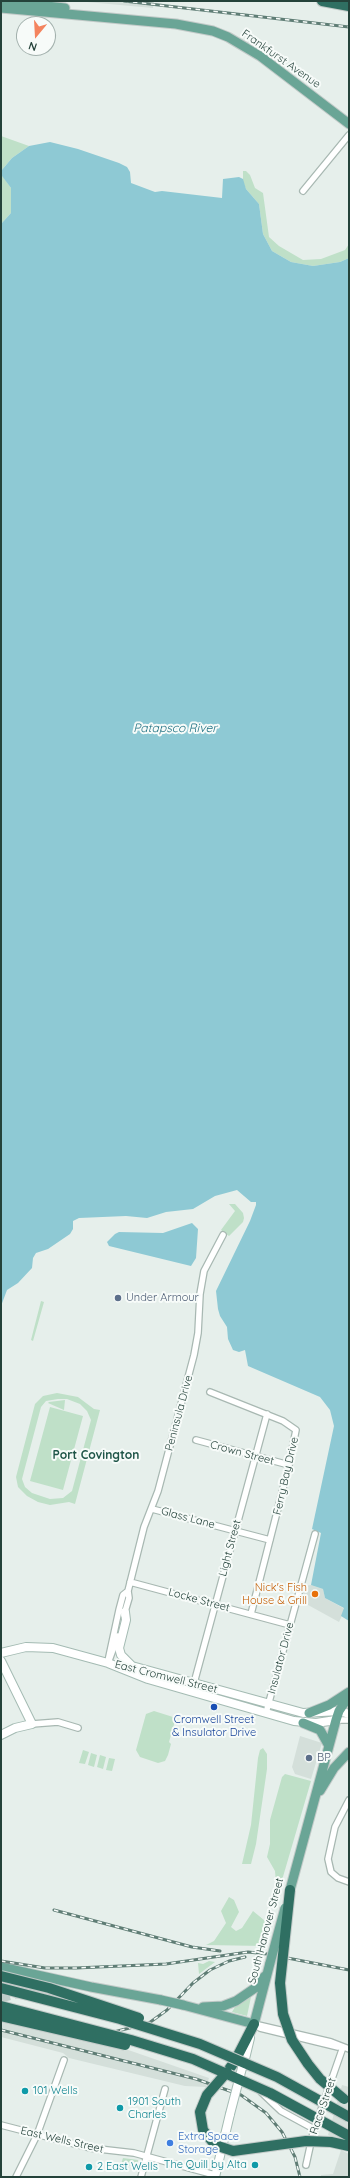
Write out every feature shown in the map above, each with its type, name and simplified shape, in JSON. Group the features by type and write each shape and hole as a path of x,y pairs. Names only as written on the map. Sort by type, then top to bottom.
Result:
{"highway":[{"path":"322,1 349,6"},
{"path":"290,1890 280,1983 283,2014 292,2040 308,2064 324,2082 349,2103"},
{"path":"1,1976 49,1988 140,2018 169,2033"},
{"path":"1,1988 169,2033 217,2050 262,2070 349,2116"},
{"path":"1,2006 131,2040 182,2057 249,2083 349,2136"},
{"path":"1,2016 182,2057"},
{"path":"254,2024 235,2060 207,2094 200,2112 203,2130 215,2145 233,2151 306,2141 322,2141 349,2146"}],"main road":[{"name":"Frankfurst Avenue","path":"1,1 12,6"},
{"name":"Frankfurst Avenue","path":"1,8 12,6 198,27 228,37 260,56 349,124"},
{"name":"Frankfurst Avenue","path":"92,14 199,21 231,32 263,51 349,116"},
{"path":"308,1713 332,1703 349,1692"},
{"name":"South Hanover Street","path":"254,2024 329,1746 338,1715 349,1696"},
{"path":"303,1723 320,1730 329,1746"},
{"path":"312,1806 330,1773 349,1752"},
{"path":"1,1968 161,2000 254,2024"},
{"path":"183,2005 218,2007 236,2001 255,1988 267,1974"},
{"path":"34,1990 58,1986 91,1987"},
{"path":"228,2017 236,2001"}],"street":[{"path":"303,191 349,135"},
{"name":"Peninsula Drive","path":"108,1663 114,1651 129,1598 128,1591 144,1527 152,1509 196,1345 204,1271 223,1235"},
{"name":"Ferry Bay Drive","path":"210,1392 283,1421 296,1430 289,1465 251,1614"},
{"name":"Light Street","path":"194,1683 234,1530 267,1414"},
{"name":"Crown Street","path":"196,1440 289,1465"},
{"name":"Glass Lane","path":"152,1509 270,1540"},
{"name":"Insulator Drive","path":"266,1713 315,1534"},
{"name":"Locke Street","path":"130,1582 290,1625"},
{"name":"Peninsula Drive","path":"108,1663 108,1654 123,1595 128,1591"},
{"path":"125,1612 126,1620 119,1648 121,1655 132,1666"},
{"path":"1,1653 19,1648 42,1646 108,1663"},
{"path":"1,1661 32,1724"},
{"name":"East Cromwell Street","path":"108,1663 117,1662 308,1713 338,1715"},
{"name":"East Cromwell Street","path":"108,1663 148,1679 303,1723"},
{"path":"303,1723 349,1714"},
{"path":"338,1715 349,1720"},
{"path":"1,1735 15,1728 32,1724 53,1722 78,1728"},
{"path":"349,1800 332,1838 328,1866 335,1876 349,1882"},
{"path":"254,2024 331,2042 349,2049"},
{"name":"South Hanover Street","path":"215,2176 254,2024"},
{"name":"Race Street","path":"306,2165 314,2129 343,2047"},
{"path":"182,2057 246,2081 282,2111 314,2129"},
{"path":"16,2177 37,2135 64,2060"},
{"path":"141,2177 165,2089"},
{"name":"East Wells Street","path":"1,2125 90,2148 125,2151 147,2156 215,2176"}],"shaded area":[{"path":"76,1 154,1 153,8"},
{"path":"311,1585 323,1589 325,1598 345,1609 339,1622 299,1600 302,1586"},
{"path":"300,1736 322,1743 311,1779 295,1774 292,1767"},
{"path":"1,2015 88,2036 209,2078 206,2087 185,2086 69,2058 63,2053 1,2037"},
{"path":"342,2085 349,2087 349,2145 328,2135"},
{"path":"341,2150 349,2154 349,2177 321,2177 321,2175 333,2174"}],"green space":[{"path":"1,136 29,146 12,158 1,171"},
{"path":"243,171 246,171 250,175 255,188 263,193 269,237 279,246 303,260 321,259 345,250 349,244 349,258 340,262 313,266 291,262 272,251 263,234 259,204 246,189 243,182"},
{"path":"1,174 11,188 11,213 1,224"},
{"path":"229,1204 235,1204 243,1213 244,1218 243,1222 229,1236 221,1230 235,1211"},
{"path":"41,1301 44,1302 33,1341 31,1340"},
{"path":"57,1393 78,1397 94,1409 100,1410 75,1504 69,1502 50,1505 38,1502 27,1496 18,1487 16,1477 35,1404 43,1396","holes":["67,1399 80,1404 87,1411 91,1420 72,1491 63,1498 50,1499 32,1493 25,1487 22,1479 41,1407 46,1401"]},
{"path":"65,1400 64,1410 48,1403 49,1402"},
{"path":"50,1407 83,1416 63,1490 30,1481"},
{"path":"154,1711 173,1717 175,1721 169,1742 171,1744 168,1755 165,1761 158,1763 140,1757 136,1750 146,1714"},
{"path":"263,1748 267,1754 267,1769 256,1844 251,1864 242,1864 251,1825 258,1758 260,1750"},
{"path":"83,1750 89,1752 85,1764 79,1763"},
{"path":"91,1753 97,1755 94,1767 88,1765"},
{"path":"100,1755 106,1757 103,1769 97,1767"},
{"path":"109,1758 115,1759 112,1771 106,1770"},
{"path":"285,1774 311,1781 280,1887 276,1883 275,1871 267,1857 270,1844 270,1820 282,1777"},
{"path":"229,1897 234,1900 239,1912 231,1927 236,1931 242,1928 253,1911 270,1925 264,1946 206,1945 214,1941 226,1923 221,1911"},
{"path":"209,1961 215,1962 199,1974 198,1963 203,1964"},
{"path":"251,1997 247,2016 232,2012 235,2007"},
{"path":"123,2158 138,2160 137,2167 121,2164"}],"water":[{"name":"Patapsco River","path":"50,142 78,149 119,163 127,167 130,172 131,183 155,192 162,191 222,198 223,179 239,177 243,179 246,189 259,204 263,234 272,251 291,262 313,266 340,262 349,258 349,1621 341,1616 344,1608 325,1598 323,1589 311,1585 321,1533 312,1529 334,1426 330,1410 320,1397 248,1366 245,1350 239,1352 233,1350 228,1339 227,1327 220,1316 218,1309 216,1291 250,1221 256,1202 251,1202 237,1190 215,1196 193,1209 166,1212 147,1218 126,1216 79,1218 73,1221 73,1229 70,1234 48,1249 36,1253 33,1258 32,1268 18,1283 7,1290 1,1306 1,224 11,213 11,188 2,176 1,171 12,158 29,146"},
{"path":"192,1223 198,1229 196,1258 191,1266 109,1246 107,1242 119,1232 163,1233"}],"tunnel":[{"path":"1,1998 34,1989"}],"railway":[{"path":"124,1 349,27"},
{"path":"54,1910 192,1947 220,1951"},
{"path":"1,1961 45,1968 76,1968 166,1964 248,1952 267,1954 349,1970"},
{"path":"58,2031 84,2035 102,2035 149,2023 167,2010 193,1983 210,1970 229,1961 245,1957"},
{"path":"1,2030 196,2079 241,2095 266,2113 282,2132 295,2157 300,2177"}],"place":[{"name":"Under Armour","path":"118,1298"},
{"name":"Nick's Fish House & Grill","path":"315,1594"},
{"name":"Cromwell Street & Insulator Drive","path":"214,1707"},
{"name":"BP","path":"309,1758"},
{"name":"101 Wells","path":"25,2091"},
{"name":"1901 South Charles","path":"120,2108"},
{"name":"Extra Space Storage","path":"170,2143"},
{"name":"The Quill by Alta","path":"255,2165"},
{"name":"2 East Wells","path":"89,2167"}],"district":[{"name":"Port Covington","path":"96,1455"}]}
